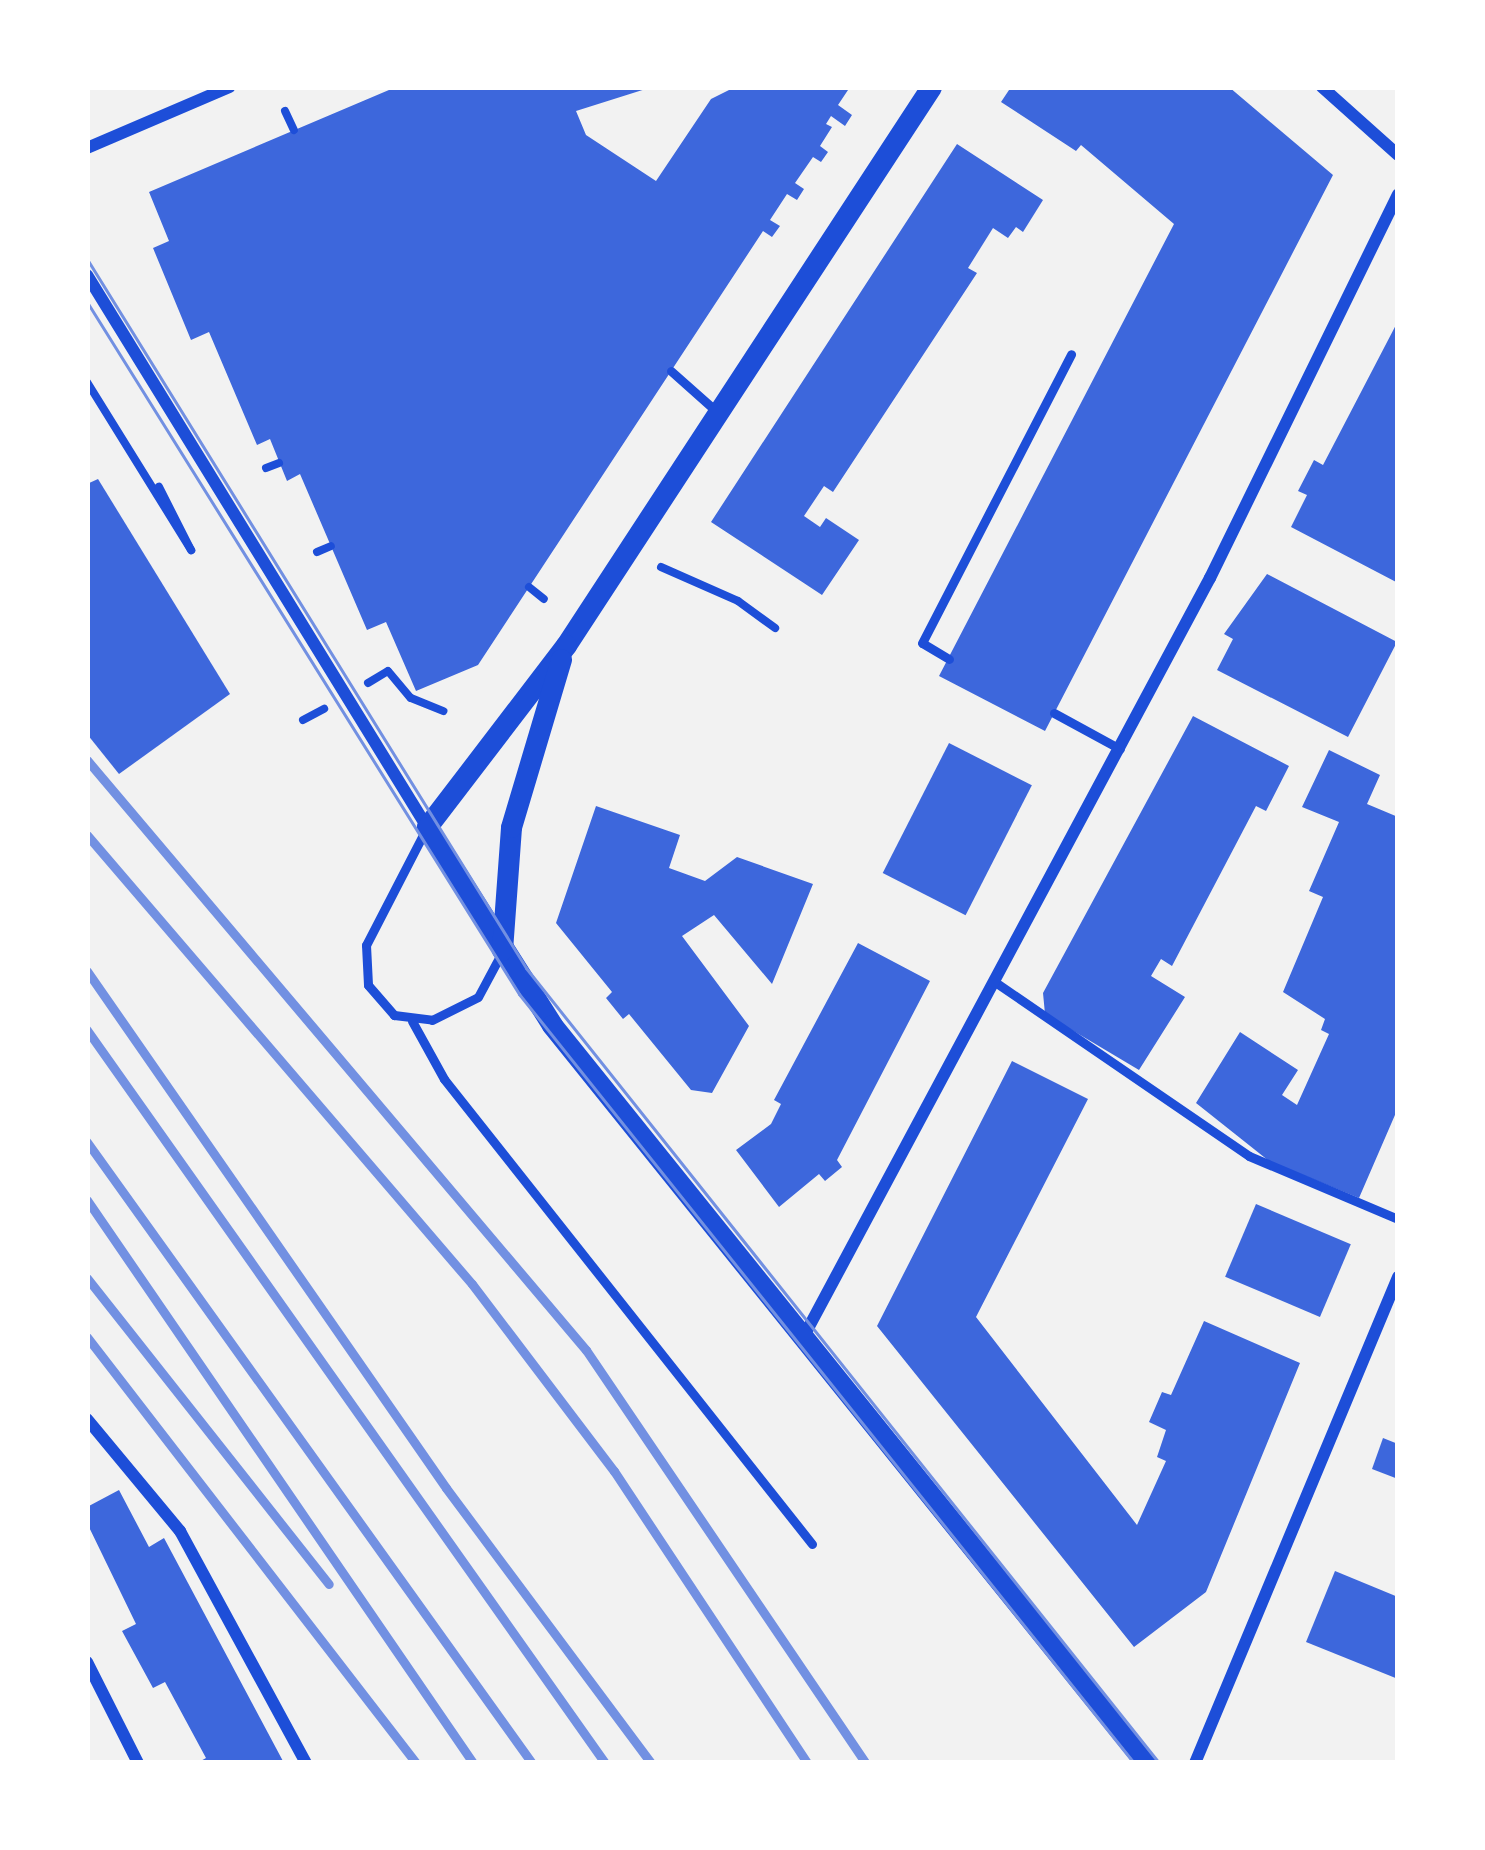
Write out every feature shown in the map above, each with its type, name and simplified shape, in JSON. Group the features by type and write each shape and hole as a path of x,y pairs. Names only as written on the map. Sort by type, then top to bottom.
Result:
{"street":[{"path":"87,148 229,87"},
{"path":"427,826 566,645 931,87"},
{"path":"1322,87 1398,155"},
{"path":"804,1336 1120,749 1398,195"},
{"path":"87,275 551,1025 1146,1763"},
{"path":"502,951 512,827 566,645"},
{"path":"1195,1763 1398,1277"},
{"path":"87,1419 179,1531 307,1763"},
{"path":"87,1662 138,1763"}],"lane":[{"path":"949,659 922,643 1071,353"},
{"path":"671,371 718,412"},
{"path":"1054,713 1120,749"},
{"path":"427,826 375,925 363,965 378,1002 412,1021 444,1079 812,1544"},
{"path":"412,1021 448,1016 478,997 502,951"},
{"path":"995,982 1249,1156 1398,1219"}],"path":[{"path":"285,111 294,130"},
{"path":"87,382 191,550 196,547 159,487"},
{"path":"266,468 280,463"},
{"path":"317,552 331,546"},
{"path":"662,568 738,601 775,628"},
{"path":"529,587 544,599"},
{"path":"388,671 410,698 444,711"}],"building":[{"path":"396,87 652,87 576,111 586,135 656,181 711,99 735,87 850,87 838,105 852,115 845,126 831,116 826,124 832,127 820,146 828,152 821,162 813,157 795,183 804,189 797,200 787,194 770,220 780,226 772,237 763,231 478,665 416,691 386,622 367,630 300,474 287,481 270,439 257,445 209,332 191,340 153,248 169,241 149,192"},
{"path":"1011,87 1229,87 1333,175 1045,731 939,676 1174,224 1081,145 1076,151 1001,102"},
{"path":"957,144 1043,200 1023,232 1016,227 1008,238 993,228 968,268 977,273 833,492 824,486 804,516 820,527 826,518 859,540 822,595 711,522"},
{"path":"1398,321 1398,583 1291,527 1307,495 1298,491 1314,460 1323,465"},
{"path":"98,479 230,694 119,774 87,734 87,484"},
{"path":"1267,574 1397,642 1348,737 1217,670 1233,639 1224,634"},
{"path":"1193,716 1289,766 1266,811 1256,806 1172,966 1161,959 1151,976 1185,997 1139,1070 1045,1014 1043,993"},
{"path":"949,743 1032,785 966,915 883,873"},
{"path":"1329,750 1380,775 1367,804 1398,817 1398,1108 1359,1198 1269,1161 1196,1103 1240,1032 1298,1070 1282,1095 1297,1105 1329,1034 1321,1030 1325,1019 1283,992 1323,897 1309,891 1339,822 1302,807"},
{"path":"596,806 680,835 669,868 705,881 737,857 813,884 772,984 714,915 682,936 749,1026 712,1093 691,1090 629,1014 623,1019 606,998 612,992 556,923"},
{"path":"858,943 930,981 837,1160 842,1167 825,1181 819,1174 779,1207 736,1150 771,1124 781,1104 774,1100"},
{"path":"1012,1061 1088,1099 976,1317 1137,1525 1166,1461 1157,1457 1166,1430 1149,1422 1162,1392 1171,1395 1204,1321 1300,1363 1206,1592 1134,1647 877,1326"},
{"path":"1256,1204 1351,1244 1320,1317 1225,1277"},
{"path":"1383,1438 1398,1444 1398,1479 1372,1469"},
{"path":"119,1490 149,1547 164,1538 284,1763 197,1763 206,1758 165,1682 153,1688 122,1631 136,1624 87,1523 87,1507"},
{"path":"1335,1571 1398,1597 1398,1679 1306,1642"}],"tram line":[{"path":"87,259 526,968 1159,1763"},
{"path":"87,302 519,994 1134,1763"}],"railway":[{"path":"87,760 586,1350 866,1763"},
{"path":"87,835 472,1284 614,1471 807,1763"},
{"path":"87,971 446,1488 651,1763"},
{"path":"87,1030 605,1763"},
{"path":"87,1142 532,1763"},
{"path":"87,1200 473,1763"},
{"path":"87,1278 329,1584"},
{"path":"87,1337 416,1763"}]}
